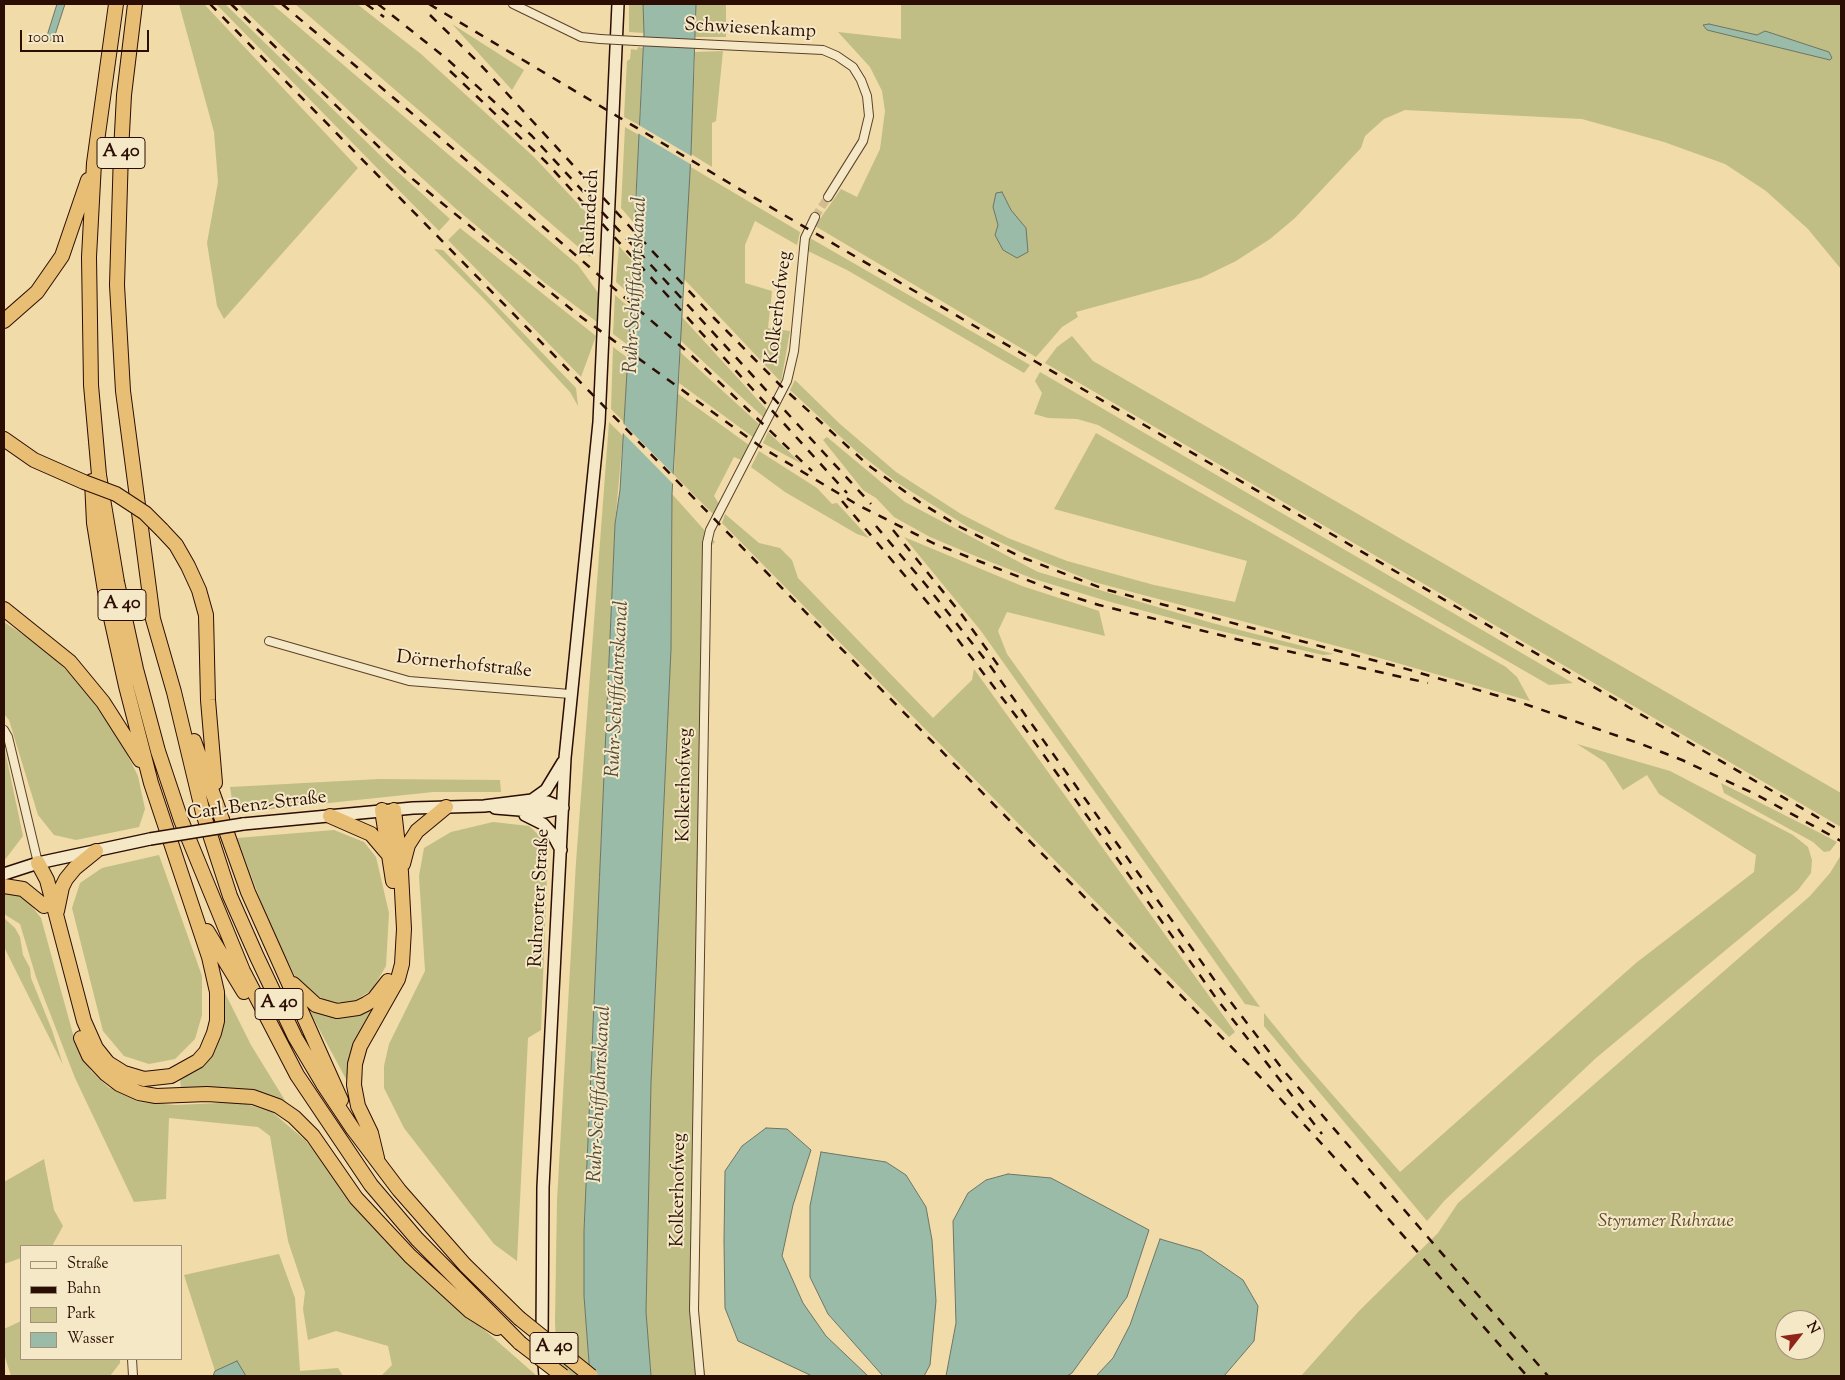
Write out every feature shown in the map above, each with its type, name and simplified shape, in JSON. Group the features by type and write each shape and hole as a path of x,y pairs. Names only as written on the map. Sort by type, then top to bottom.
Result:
{"highway":[{"name":"A 40","path":"116,4 94,162 89,266 91,385 99,476 117,582 136,669 158,751 181,820 243,971 284,1053 371,1185 417,1239 520,1343 563,1376"},
{"name":"A 40","path":"135,4 124,95 121,152 117,285 122,391 153,619 174,692 204,813 230,896 295,1037 353,1129 378,1163 450,1249 519,1318 591,1376"},
{"path":"4,321 38,292 62,256 94,162"},
{"path":"38,863 47,880 84,1021 96,1048 108,1063 124,1073 144,1079 171,1076 198,1061 208,1046 217,1021 217,992 209,956 151,783 126,686 102,572 94,523 88,424 91,385"},
{"path":"4,439 62,477 84,482 116,494 145,513 162,530 188,566 199,590 206,615 208,700 213,767 220,816"},
{"path":"4,609 52,646 87,681 122,729 151,783"},
{"path":"174,692 248,892 280,967 325,1060 353,1129"},
{"path":"402,872 406,852 412,839 424,825 446,807"},
{"path":"280,967 307,999 327,1009 348,1010 358,1008 374,999 388,981 395,956 397,906 390,857 388,810"},
{"path":"378,1163 371,1133 358,1106 354,1085 355,1064 360,1046 398,979 402,964 404,930 402,872 388,810"},
{"path":"330,816 371,834 390,857"},
{"path":"57,917 59,898 66,879 75,868 96,850"},
{"path":"38,863 38,881 77,1031 89,1056 106,1074 119,1084 139,1093 172,1096 238,1095 266,1101 278,1106 294,1117 313,1136 356,1198 410,1256 470,1311 520,1343"},
{"path":"4,886 23,889 44,906"},
{"path":"187,890 210,936 241,985 266,1032 284,1053"}],"main road":[{"name":"Ruhrdeich","path":"599,422 618,4"},
{"name":"Ruhrorter Straße","path":"545,1376 542,1292 543,1187 561,850 564,758 599,422"},
{"path":"532,800 546,790 564,758"},
{"name":"Carl-Benz-Straße","path":"4,874 38,863 96,850 243,824 388,810 484,806 532,800 548,802 563,808"},
{"name":"Carl-Benz-Straße","path":"484,806 517,812 544,812 563,808"},
{"path":"517,812 535,818 543,824 553,835 561,850"}],"street":[{"name":"Schwiesenkamp","path":"513,4 581,37 823,50 853,67 861,80 867,96 869,116 863,141 828,197"},
{"name":"Kolkerhofweg","path":"700,1376 694,1310 707,543 710,530 787,381 794,351 805,238 815,217"},
{"name":"Dörnerhofstraße","path":"269,641 409,681 570,694"},
{"path":"4,730 10,746 38,863"},
{"path":"132,1360 132,1376"}],"green space":[{"path":"179,4 204,4 358,168 224,319 217,306 207,243 218,182 214,132"},
{"path":"216,4 225,4 388,163 450,219 439,231"},
{"path":"238,4 272,4 578,265 599,294 597,322 545,283 455,208 369,130"},
{"path":"295,4 357,4 421,54 534,157 597,224 590,257"},
{"path":"629,4 643,4 644,33 629,32"},
{"path":"696,4 726,4 726,37 695,37"},
{"path":"901,4 1841,4 1841,269 1808,229 1766,191 1725,164 1664,142 1582,119 1405,110 1384,119 1365,136 1361,148 1295,218 1270,239 1236,261 1201,278 1076,312 1078,317 1062,327 1036,357 815,226 841,189 857,197 880,149 885,111 882,91 870,67 838,32 901,39"},
{"path":"452,24 524,70 512,90"},
{"path":"638,47 643,48 639,125 624,117 627,61 630,59 631,49 637,50"},
{"path":"723,51 716,121 712,123 712,167 691,154 695,52"},
{"path":"625,127 639,135 634,223 621,208"},
{"path":"689,166 800,232 797,245 755,221 745,245 745,283 772,291 768,328 790,331 781,382 684,279"},
{"path":"460,228 596,336 581,377 448,240"},
{"path":"810,238 1030,365 1024,373 847,270 808,251"},
{"path":"619,246 633,262 631,295 616,282"},
{"path":"434,249 443,250 576,388 578,406 570,392 485,300"},
{"path":"615,295 630,308 628,345 613,334"},
{"path":"681,316 767,410 763,417 680,340"},
{"path":"1072,336 1093,361 1841,793 1841,827 1045,363 1057,347"},
{"path":"613,347 628,358 624,422 611,409"},
{"path":"680,352 759,424 753,437 679,383"},
{"path":"1040,372 1573,683 1549,685 1098,425 1077,419 1048,418 1034,414 1042,393 1035,381"},
{"path":"795,380 840,424 896,472 961,514 1008,538 1067,561 1154,585 1235,602 1247,561 1054,509 1096,433 1506,667 1517,677 1530,701 1348,649 1094,582 1029,556 968,527 896,482 856,451 790,390"},
{"path":"677,393 749,445 741,460 734,457 714,496 719,504 713,514 674,475"},
{"path":"609,422 623,436 615,524 584,1231 584,1296 590,1376 557,1376 555,1321 557,1201 576,862"},
{"path":"768,432 802,464 763,443"},
{"path":"827,437 905,502 1038,572 1212,623 1334,654 1323,655 1212,629 1107,601 1034,579 930,537 894,517 876,498 863,490 823,440"},
{"path":"759,451 817,488 832,504 837,503 869,538 857,534 785,492 751,467"},
{"path":"672,494 715,542 709,548 697,1310 705,1376 651,1376 646,1312 651,1083 671,649"},
{"path":"725,514 759,543 780,548 792,560 798,578 933,718 972,680 974,669 1235,1032 1229,1037 722,523"},
{"path":"904,537 1022,586 1099,611 1105,636 1007,612 998,631 1007,654 1260,1007 1245,1004 981,631"},
{"path":"4,622 45,649 82,686 122,744 138,776 145,809 139,827 76,840 54,835 38,815 9,720 4,714"},
{"path":"1577,744 1670,771 1793,835 1808,847 1812,860 1811,873 1798,890 1596,1058 1445,1200 1427,1221 1264,1026 1264,1013 1303,1061 1400,1172 1636,963 1754,872 1756,855 1659,794 1647,775 1623,790 1605,762"},
{"path":"4,746 23,836 4,861"},
{"path":"379,779 500,780 501,792 433,792 234,813 230,787"},
{"path":"1721,783 1837,842 1830,851 1824,852 1813,842 1724,793"},
{"path":"493,822 529,826 542,838 548,850 541,1030 528,1038 517,1261 494,1244 404,1128 384,1088 384,1066 389,1044 425,971 419,876 424,848 451,832"},
{"path":"334,830 364,842 376,857 389,913 386,966 372,990 351,1003 325,1001 297,980 272,931 237,838"},
{"path":"159,855 202,976 202,1015 195,1039 175,1059 149,1064 124,1056 103,1031 72,908 80,883 102,868"},
{"name":"Styrumer Ruhraue","path":"1841,855 1841,1376 1301,1376 1359,1311 1438,1233 1458,1203 1810,896 1830,873"},
{"path":"4,893 17,894 30,904 41,918 76,1045 91,1071 108,1087 139,1102 176,1105 240,1102 272,1112 305,1140 400,1256 537,1376 381,1376 392,1365 388,1346 336,1331 308,1340 303,1309 305,1292 288,1241 270,1136 258,1127 169,1118 166,1199 134,1202 75,1078 36,977 20,924 4,914"},
{"path":"4,918 15,928 20,937 23,955 30,968 31,978 52,1030 63,1065 4,947"},
{"path":"222,987 251,1045 289,1107 262,1094 224,1088 181,1089 180,1079 201,1068 215,1050 224,1023"},
{"path":"384,995 351,1060 346,1079 305,1003 325,1014"},
{"path":"44,1159 54,1210 63,1226 53,1245 20,1245 20,1258 4,1264 4,1182"},
{"path":"279,1254 295,1298 300,1371 338,1368 343,1376 213,1376 215,1371 184,1275"},
{"path":"20,1321 20,1360 120,1360 120,1363 110,1376 11,1376 4,1354 4,1329"}],"water":[{"path":"57,4 65,4 53,41 46,39"},
{"name":"Ruhr-Schifffahrtskanal","path":"643,4 696,4 691,154 672,494 671,649 651,1083 646,1312 651,1376 590,1376 584,1296 584,1231 615,524 620,490 629,338 644,33"},
{"path":"1709,24 1757,35 1765,31 1829,52 1832,58 1830,60 1707,30 1703,25"},
{"path":"1002,192 1011,210 1026,228 1028,252 1017,258 1003,250 995,235 998,225 993,207 996,193"},
{"path":"766,1128 787,1129 811,1150 793,1205 782,1256 803,1303 826,1336 868,1376 812,1376 738,1341 725,1308 725,1171 742,1146"},
{"path":"821,1152 886,1162 906,1175 926,1207 932,1240 936,1301 930,1365 924,1376 883,1376 828,1314 810,1277 810,1206"},
{"path":"1008,1174 1051,1178 1149,1230 1127,1297 1072,1373 1067,1376 946,1376 956,1323 953,1221 968,1193 986,1180"},
{"path":"1160,1239 1201,1251 1243,1280 1258,1306 1254,1341 1224,1376 1096,1376 1113,1358 1130,1325"},
{"path":"237,1361 246,1376 213,1376 215,1371"}],"pier":[{"path":"637,124 693,157 692,165 636,132"},
{"path":"621,421 676,477 675,486 621,431"}],"tunnel":[{"path":"815,217 828,197"}],"railway":[{"path":"210,4 1251,1067 1333,1156 1527,1376"},
{"path":"231,4 409,176 577,314 761,447 858,505 935,544 1058,592 1099,605 1256,644 1428,683"},
{"path":"282,4 421,121 692,356 812,471"},
{"path":"366,4 384,17"},
{"path":"378,4 447,59 532,136 871,504"},
{"path":"429,4 736,187 1841,831"},
{"path":"430,15 478,62 714,318 780,385 868,465 921,503 960,527 1021,557 1104,589 1403,668 1519,702 1641,744 1682,760 1757,795 1841,841"},
{"path":"450,71 546,162 847,493"},
{"path":"842,501 949,628 1019,720 1216,998 1322,1134"},
{"path":"876,526 991,667 1223,992 1284,1071 1548,1376"},
{"path":"893,530 962,615 1003,672"}]}
